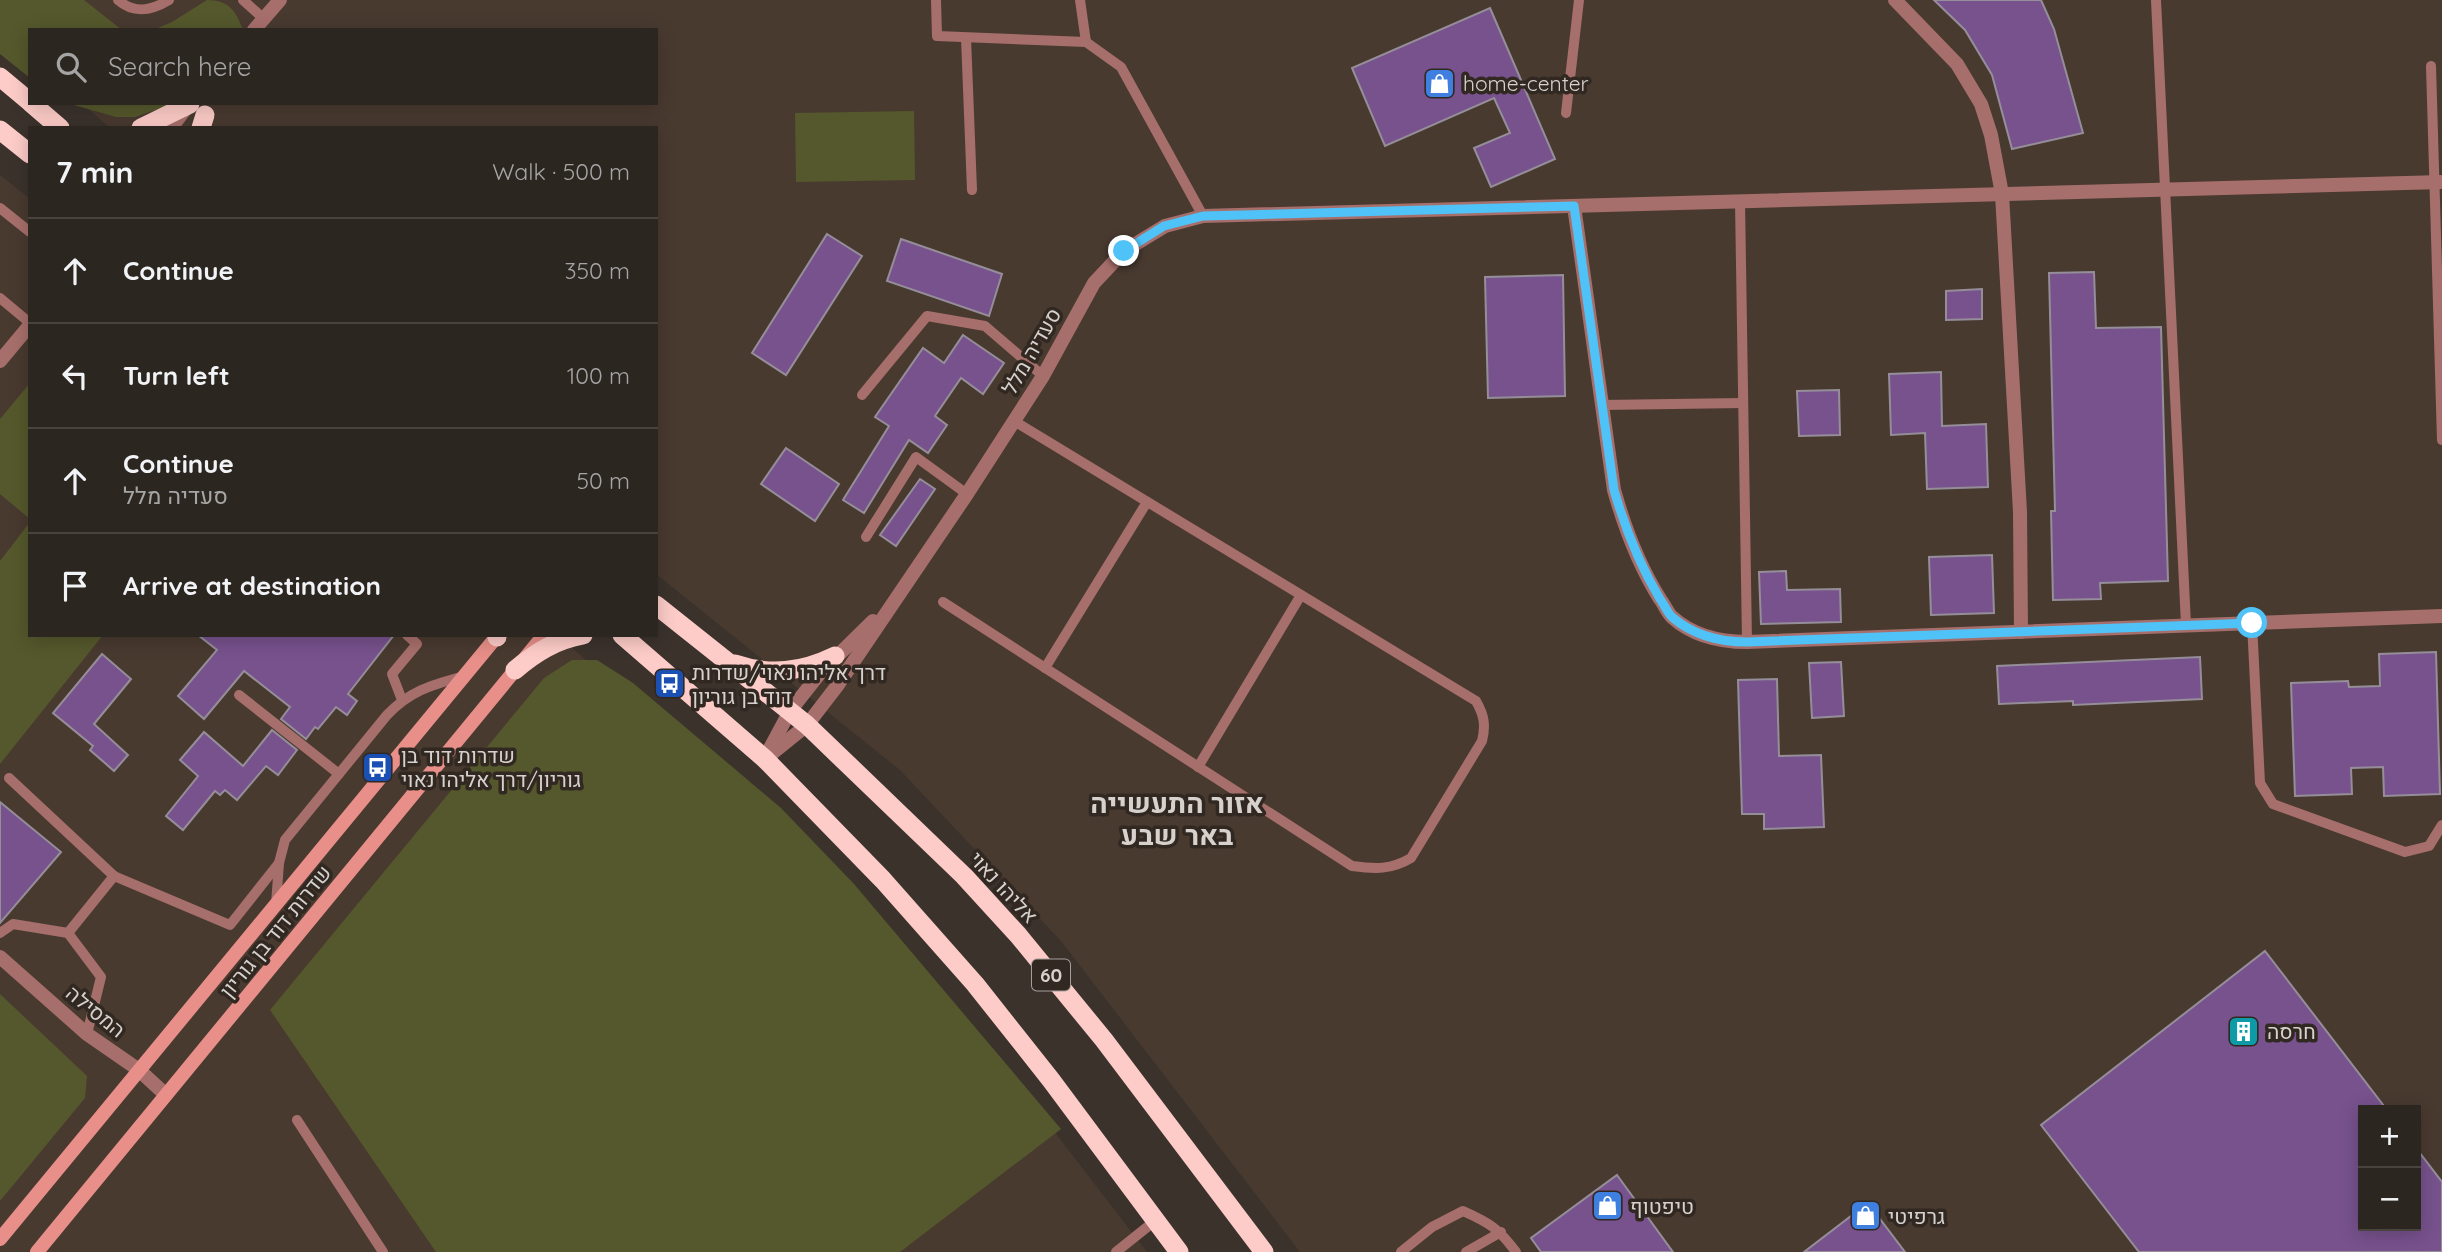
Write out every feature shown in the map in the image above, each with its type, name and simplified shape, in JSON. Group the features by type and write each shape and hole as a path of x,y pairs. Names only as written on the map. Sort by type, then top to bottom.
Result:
{"highway":[{"path":"0,77 28,100"},
{"path":"34,105 61,126"},
{"path":"149,126 200,114"},
{"path":"0,130 28,152"},
{"name":"אליהו נאוי","path":"658,607 807,725 964,876 1018,935 1104,1040 1264,1252"},
{"path":"515,670 538,651 575,637"},
{"path":"627,640 765,759 883,880 975,984 1051,1080 1179,1252"},
{"path":"724,660 755,669 788,672 804,669 835,656"}],"main road":[{"name":"שדרות דוד בן גוריון","path":"0,1240 496,637"},
{"name":"שדרות דוד בן גוריון","path":"37,1252 542,637"}],"street":[{"path":"258,26 279,0"},
{"path":"1895,0 1956,64 1981,104 1991,135 2002,194 2020,512 2021,632"},
{"path":"175,126 200,114"},
{"name":"סעדיה מלל","path":"765,759 807,725 837,685 1014,421 1094,283 1124,251 1164,226 1203,216 2438,182"},
{"path":"1574,206 1614,490 1625,531 1671,616 1706,638 1722,642 1747,642 2442,616"},
{"path":"0,361 28,326"},
{"name":"סעדיה מלל","path":"765,759 790,711 835,656 888,607"},
{"name":"המסילה","path":"0,957 87,1034 139,1070 166,1095"}],"lane":[{"path":"118,0 127,8 139,11 169,0"},
{"path":"243,0 258,26"},
{"path":"936,0 937,36 1086,42 1122,67 1203,216"},
{"path":"1080,0 1086,42"},
{"path":"1566,113 1579,0"},
{"path":"2156,0 2186,625"},
{"path":"966,38 972,190"},
{"path":"2431,66 2438,182 2442,440"},
{"path":"1740,201 1747,642"},
{"path":"0,208 28,230"},
{"path":"0,298 28,322"},
{"path":"862,395 927,316 985,326 1042,376"},
{"path":"1602,405 1743,403"},
{"path":"943,602 1352,866 1378,869 1397,866 1411,858 1482,741 1484,714 1476,701 1014,421"},
{"path":"866,537 916,457 967,494"},
{"path":"1045,668 1147,502"},
{"path":"1198,766 1301,595"},
{"path":"2252,623 2260,783 2273,803 2405,852 2429,846 2442,825"},
{"path":"402,699 392,674 417,644 409,637"},
{"path":"276,905 279,863 285,841 339,774 402,699 418,690 464,676"},
{"path":"239,695 339,774"},
{"path":"9,778 114,876 230,925 279,863"},
{"path":"68,933 114,876"},
{"path":"0,933 13,924 68,933 101,977 87,1034"},
{"path":"297,1120 383,1252"},
{"path":"1401,1252 1432,1227 1464,1211 1501,1232 1516,1252"},
{"path":"1121,1250 1156,1220"},
{"path":"1466,1252 1501,1232"}],"shaded area":[{"path":"0,0 2442,0 2442,1252 1300,1252 1061,941 900,770 658,576 658,126 108,126 83,105 658,105 658,28 28,28"},
{"path":"0,175 28,197 28,637 560,637 831,879 989,1047 1147,1252 0,1252"}],"green space":[{"path":"0,0 84,0 119,28 28,28 28,76 0,54"},
{"path":"207,0 226,4 238,17 242,28 158,28"},
{"path":"74,105 170,105 135,117 116,117"},
{"path":"914,111 915,180 796,182 795,113"},
{"path":"28,385 28,517 0,494 0,419"},
{"path":"28,525 28,637 101,637 0,764 0,561"},
{"path":"572,660 597,660 633,683 781,808 854,884 1061,1129 900,1252 436,1252 270,1010 544,678"},
{"path":"0,994 87,1076 85,1098 0,1201"}],"building":[{"path":"1934,0 2041,0 2054,29 2083,133 2012,149 1992,75 1965,30"},
{"name":"home-center","path":"1490,8 1555,159 1491,187 1474,148 1510,133 1494,98 1385,146 1352,68"},
{"path":"827,234 862,256 786,375 752,353"},
{"path":"901,239 1002,274 989,316 887,281"},
{"path":"2094,272 2096,328 2161,327 2168,581 2100,583 2101,599 2053,600 2051,511 2055,511 2049,273"},
{"path":"1563,275 1565,396 1488,398 1485,277"},
{"path":"1982,289 1982,319 1946,320 1946,291"},
{"path":"963,335 1004,363 983,394 961,378 935,416 947,425 928,453 909,440 864,513 843,500 889,426 875,417 923,348 944,363"},
{"path":"1941,372 1942,426 1986,424 1988,487 1927,489 1925,433 1891,435 1889,374"},
{"path":"1839,390 1840,435 1799,436 1797,391"},
{"path":"786,448 839,484 815,521 761,484"},
{"path":"920,479 935,489 896,546 880,535"},
{"path":"1992,555 1994,613 1931,615 1929,557"},
{"path":"1786,571 1787,590 1840,589 1841,622 1761,624 1759,572"},
{"path":"201,637 392,637 348,694 357,701 347,715 336,707 306,739 281,719 290,707 244,671 204,719 178,696 217,650"},
{"path":"2436,652 2440,794 2384,796 2383,767 2351,768 2352,794 2295,796 2291,683 2348,681 2349,687 2380,686 2379,654"},
{"path":"102,654 131,679 94,724 128,755 114,771 90,750 93,746 53,713"},
{"path":"2200,657 2202,699 2073,705 2073,701 1999,704 1997,666"},
{"path":"1841,662 1844,716 1812,718 1809,663"},
{"path":"1777,679 1779,756 1821,755 1824,827 1764,829 1764,814 1742,814 1738,680"},
{"path":"272,730 297,750 278,775 266,766 237,800 225,790 220,795 215,791 183,830 166,816 198,776 180,760 204,732 243,766"},
{"path":"0,802 61,852 0,923"},
{"name":"חרסה","path":"2265,951 2383,1105 2358,1105 2358,1231 2421,1231 2421,1155 2442,1182 2442,1252 2139,1252 2041,1125"},
{"name":"טיפטוף","path":"1617,1175 1673,1252 1541,1252 1531,1238"},
{"name":"גרפיטי","path":"1868,1203 1905,1252 1804,1252"}],"place":[{"name":"home-center","path":"1440,83"},
{"name":"דרך אליהו נאוי/שדרות דוד בן גוריון","path":"669,684"},
{"name":"שדרות דוד בן גוריון/דרך אליהו נאוי","path":"378,767"},
{"name":"חרסה","path":"2244,1031"},
{"name":"טיפטוף","path":"1607,1206"},
{"name":"גרפיטי","path":"1865,1216"}],"district":[{"name":"אזור התעשייה באר שבע","path":"1177,818"}],"route":[{"path":"1124,251 1164,226 1203,216 1574,206 1614,490 1625,531 1671,616 1706,638 1722,642 1747,642 2252,623"}]}
